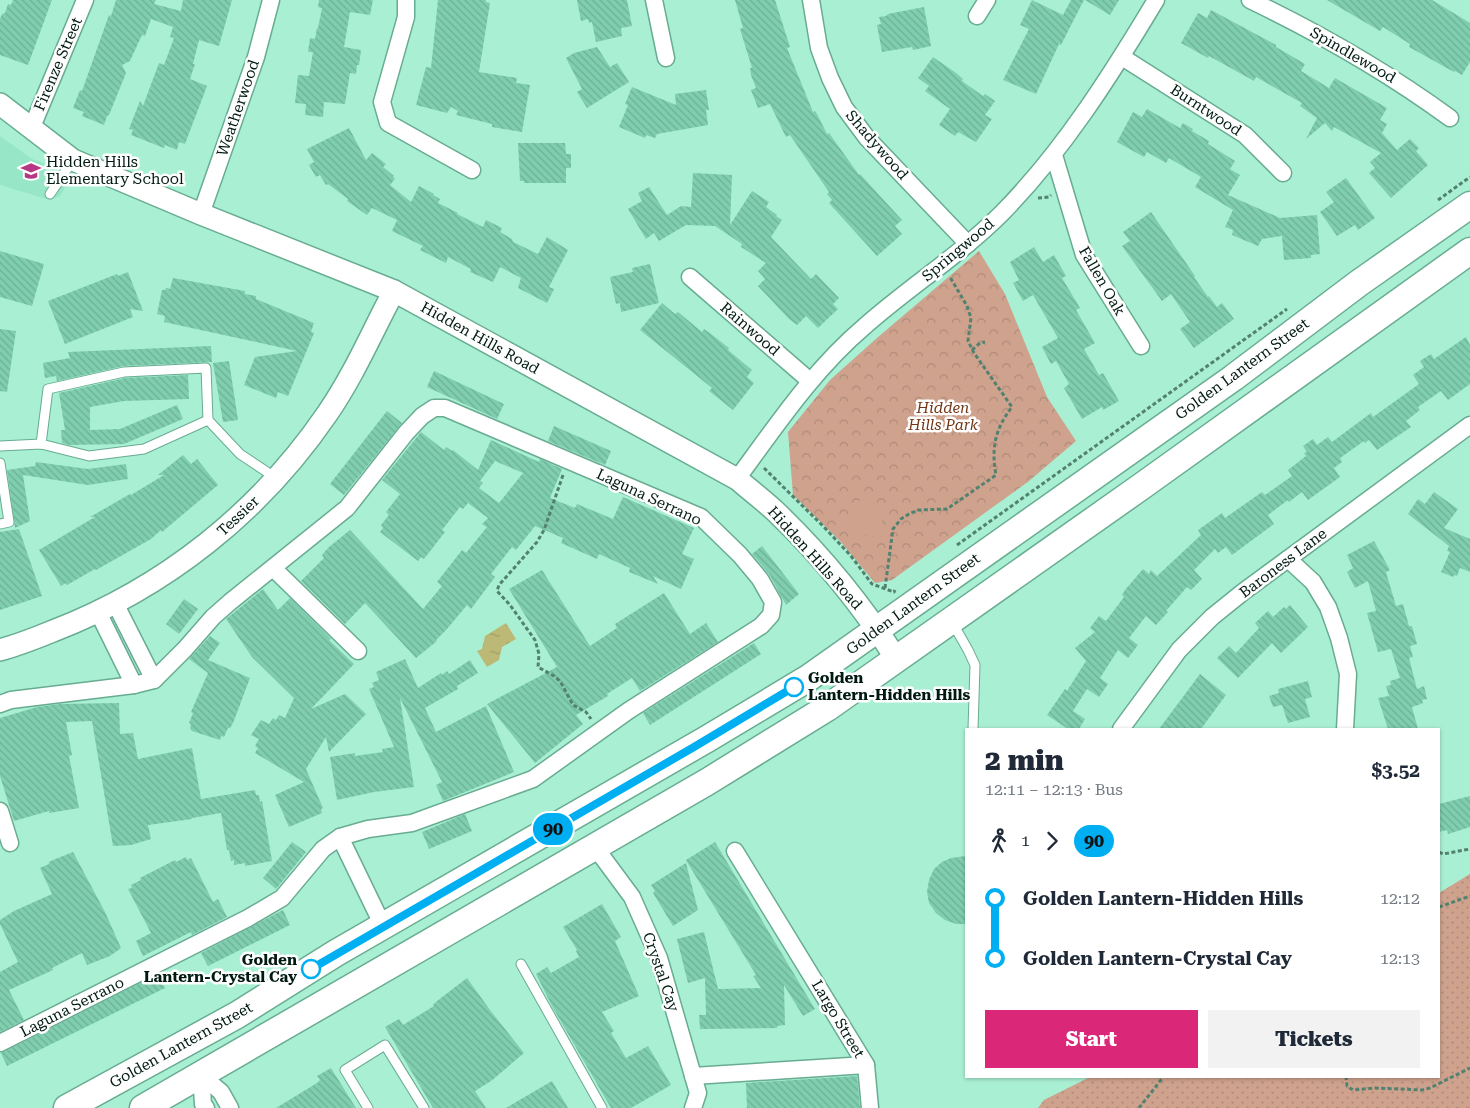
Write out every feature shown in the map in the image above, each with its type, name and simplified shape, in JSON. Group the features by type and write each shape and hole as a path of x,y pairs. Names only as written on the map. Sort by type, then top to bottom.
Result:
{"main road":[{"path":"1468,258 1458,243 1459,237 1470,225 1468,216 1470,207"},
{"name":"Golden Lantern Street","path":"67,1108 237,1015 336,953 768,704 878,630 1037,515 1233,378 1359,283 1470,207"},
{"path":"1398,256 1410,258 1420,264 1428,259 1440,257 1468,258"},
{"path":"143,1108 596,847 819,713 898,660 1468,258"},
{"path":"201,1075 205,1054 214,1040 237,1015"},
{"path":"117,1082 154,1079 176,1074 201,1075"}],"street":[{"name":"Firenze Street","path":"32,127 85,0"},
{"name":"Weatherwood","path":"200,214 256,57 270,0"},
{"path":"406,0 406,17 382,102 388,122 472,170"},
{"path":"654,0 666,58"},
{"name":"Shadywood","path":"811,0 819,48 830,78 844,107 867,138 968,244"},
{"path":"977,16 986,0"},
{"name":"Springwood","path":"737,479 810,381 864,327 968,244 1002,213 1054,154 1122,57 1156,0"},
{"name":"Spindlewood","path":"1250,0 1344,48 1407,86 1450,118"},
{"name":"Burntwood","path":"1122,57 1245,135 1282,173"},
{"name":"Hidden Hills Road","path":"0,104 73,160 200,214 394,291 737,479 774,510 852,594 898,660"},
{"name":"Fallen Oak","path":"1054,154 1084,255 1141,346"},
{"name":"Rainwood","path":"690,276 810,381"},
{"name":"Tessier","path":"0,650 38,637 107,608 159,578 211,541 237,518 276,478 312,434 344,388 394,291"},
{"name":"Laguna Serrano","path":"0,1043 248,918 282,898 323,849 340,837 368,829 412,823 533,779 628,711 761,626 771,615 773,602 760,579 740,555 701,517 445,408 434,408 422,416 406,433 347,508 213,617 154,680"},
{"name":"Baroness Lane","path":"1123,728 1179,650 1212,617 1235,598 1470,425"},
{"path":"1288,559 1313,582 1328,607 1340,638 1348,674 1345,728"},
{"path":"273,568 358,651"},
{"path":"0,704 20,699 134,685 154,680 107,608"},
{"path":"107,608 134,685"},
{"path":"0,810 10,843"},
{"path":"340,837 383,926"},
{"name":"Crystal Cay","path":"596,847 632,897 659,958 698,1093 693,1108"},
{"name":"Largo Street","path":"693,1076 866,1065 735,851"},
{"path":"866,1065 870,1108"},
{"path":"201,1075 203,1104 206,1108"},
{"path":"201,1075 221,1092 230,1108"}],"lane":[{"path":"50,194 73,160"},
{"path":"41,444 48,389 124,372 206,368 208,420 240,454 276,478"},
{"path":"0,446 41,444 89,456 144,449 208,420"},
{"path":"0,463 9,522 0,524"},
{"path":"951,622 975,665 973,728"},
{"path":"521,964 602,1108"},
{"path":"368,1108 345,1070 386,1045 424,1108"}],"path":[{"path":"1434,203 1470,177"},
{"path":"1036,198 1049,197"},
{"path":"884,588 893,529 901,519 918,510 947,509 996,476 993,462 994,441 1001,421 1012,407 972,350 968,341 971,318 967,306 948,275 942,280"},
{"path":"951,550 1288,309"},
{"path":"972,350 980,343 985,342"},
{"path":"565,459 560,484 544,530 537,542 499,585 497,591 510,605 535,640 539,654 538,667 554,676 560,682 573,705 586,712 601,732"},
{"path":"764,461 764,468 824,527 851,556 872,584 894,592 900,587"},
{"path":"1440,852 1443,854 1470,849"},
{"path":"1440,907 1470,896"},
{"path":"1346,1078 1347,1086 1353,1090 1375,1088 1422,1090 1430,1088 1470,1068"},
{"path":"1139,1108 1162,1078"}],"shaded area":[{"name":"Hidden Hills Elementary School","path":"0,136 32,159 72,176 60,196 50,200 0,185"}],"green space":[{"name":"Hidden Hills Park","path":"979,251 1005,294 1047,397 1076,441 1029,481 892,580 875,583 840,541 793,495 788,432 830,380"},
{"path":"854,500 884,503 880,537 850,534"},
{"path":"1470,874 1470,1108 1038,1108 1044,1100 1088,1078 1440,1078 1440,892"}],"water":[{"path":"506,623 516,639 502,647 499,660 487,667 477,651 482,649 485,636"}],"building":[{"path":"13,0 52,0 28,65 0,55 0,19 2,14 5,13 8,4 11,5"},
{"path":"116,0 156,0 154,4 181,11 183,0 232,0 219,46 199,40 190,79 207,86 185,144 179,142 177,150 165,145 164,148 131,135 133,130 129,129 140,101 143,106 159,63 164,65 174,38 170,37 173,27 151,19 145,36 142,35 130,61 122,65 126,73 104,125 82,116 84,112 73,108 80,90 82,91"},
{"path":"319,0 373,0 370,15 350,12 344,47 361,50 359,65 357,65 356,74 350,73 345,104 324,102 323,117 305,115 306,104 295,103 298,75 309,76 313,52 308,52 310,38 315,39 318,28 322,8 318,7"},
{"path":"438,0 486,0 486,2 490,3 479,72 517,78 516,83 530,85 522,132 492,127 492,124 456,115 458,111 451,107 447,113 416,105 426,67 431,68"},
{"path":"577,0 627,0 632,26 621,28 622,36 596,42 592,22 589,23 588,19 581,21"},
{"path":"735,0 775,0 790,47 787,48 813,112 815,111 827,134 829,133 859,175 902,220 895,226 902,234 877,256 829,203 832,200 827,194 829,192 790,135 786,137 770,104 758,108 751,90 756,88 740,29 743,28"},
{"path":"1032,0 1063,15 1071,0 1084,0 1061,45 1059,44 1036,94 1003,80 1029,29 1020,25"},
{"path":"1085,0 1119,0 1110,15"},
{"path":"1327,0 1432,0 1470,23 1470,62 1462,75 1454,72 1409,47 1410,44 1383,27 1380,31"},
{"path":"924,7 931,46 913,50 912,47 882,52 877,25 881,24 879,17"},
{"path":"1211,10 1276,45 1276,47 1305,64 1301,71 1329,88 1335,78 1387,108 1380,120 1387,124 1382,133 1397,150 1410,139 1419,148 1416,151 1428,165 1391,198 1369,173 1375,168 1370,162 1381,153 1334,127 1332,131 1325,123 1306,139 1317,118 1300,106 1302,103 1256,77 1254,81 1181,43 1198,13 1207,18"},
{"path":"597,47 610,67 617,63 629,82 587,108 577,92 582,89 566,58 574,53"},
{"path":"933,57 956,73 963,79 962,81 983,96 985,94 995,101 985,115 992,119 976,142 958,132 955,136 939,125 950,109 925,91 929,86 918,78"},
{"path":"632,87 676,105 675,94 706,90 709,110 706,110 708,125 657,134 655,138 646,135 645,138 619,127 628,105 625,104"},
{"path":"1147,109 1180,128 1183,123 1209,141 1208,144 1235,161 1230,169 1240,175 1228,195 1280,218 1317,215 1320,254 1311,255 1311,258 1284,260 1282,236 1262,239 1258,246 1232,235 1233,230 1225,227 1233,210 1195,187 1201,177 1169,158 1166,163 1147,152 1144,157 1117,142 1133,112 1142,117"},
{"path":"349,128 366,160 372,153 386,164 383,167 395,179 390,185 411,202 419,186 434,194 440,199 438,203 457,214 483,227 486,220 502,228 500,232 512,239 513,242 538,254 547,237 568,250 549,287 554,289 547,303 518,288 521,278 500,267 493,282 470,272 471,269 448,257 446,263 420,250 423,246 392,231 397,220 372,208 367,215 328,184 326,185 320,175 316,177 309,165 314,162 307,149"},
{"path":"518,143 565,143 566,154 571,154 571,168 566,168 566,183 524,183 524,181 520,181"},
{"path":"693,173 732,175 730,225 752,191 769,202 766,207 782,220 771,237 811,279 816,274 839,298 833,304 838,309 818,328 806,316 797,325 789,319 758,286 765,279 758,271 766,263 741,247 742,244 715,226 686,225 659,241 654,233 646,239 628,209 642,201 638,193 649,187 667,215 681,206 691,207"},
{"path":"1346,178 1375,218 1358,230 1355,225 1337,236 1320,212 1334,202 1326,192"},
{"path":"1151,212 1208,297 1217,307 1222,303 1234,319 1194,348 1180,329 1190,322 1171,294 1162,301 1122,246 1130,241 1123,232"},
{"path":"1034,247 1043,262 1054,255 1066,276 1062,278 1080,308 1076,310 1095,343 1084,349 1099,375 1103,373 1119,401 1103,410 1102,407 1082,419 1064,388 1069,384 1056,361 1051,364 1042,347 1058,338 1033,295 1023,301 1013,283 1019,280 1010,262"},
{"path":"0,251 44,264 32,306 0,297"},
{"path":"650,264 659,303 621,312 620,303 616,304 610,277 633,272 632,268"},
{"path":"128,272 143,311 130,309 133,317 65,344 48,301 117,274 118,276"},
{"path":"173,278 245,291 245,294 256,296 256,299 314,323 311,332 314,333 288,396 278,392 276,398 244,385 255,357 297,351 164,322 165,316 157,314 162,290 170,289"},
{"path":"662,303 675,314 678,312 702,332 704,329 711,334 752,370 747,377 754,383 733,410 709,391 712,388 640,330"},
{"path":"0,329 16,331 7,392 0,391"},
{"path":"1466,337 1470,345 1470,384 1448,400 1441,391 1418,407 1420,410 1406,421 1411,427 1377,450 1369,440 1365,443 1364,441 1340,458 1342,462 1334,468 1340,477 1308,500 1302,492 1289,502 1288,500 1268,515 1274,524 1232,555 1226,547 1218,553 1215,549 1194,570 1202,579 1191,590 1187,587 1156,625 1146,616 1129,638 1138,645 1128,658 1118,650 1100,678 1108,684 1099,697 1087,689 1073,711 1085,719 1080,728 1066,728 1047,715 1065,689 1067,691 1086,661 1075,648 1095,632 1090,628 1099,616 1106,621 1124,597 1122,595 1125,590 1143,569 1149,574 1151,570 1157,576 1201,535 1198,530 1222,513 1225,518 1262,492 1265,495 1292,476 1288,470 1306,456 1304,453 1307,452 1303,446 1313,439 1317,445 1328,437 1332,442 1371,413 1373,417 1419,384 1413,375 1424,367 1420,361 1431,354 1434,359"},
{"path":"211,346 212,362 124,366 57,381 56,376 45,378 43,363 70,358 68,352"},
{"path":"229,361 238,420 223,422 213,363"},
{"path":"434,371 504,404 497,419 427,387"},
{"path":"188,375 189,399 124,401 90,407 90,430 120,429 177,405 183,419 124,444 69,445 62,443 61,430 65,430 59,393 125,378"},
{"path":"387,411 402,423 344,495 330,484"},
{"path":"554,426 611,451 605,465 548,441"},
{"path":"421,432 444,450 446,447 453,450 478,470 491,440 539,462 540,459 562,469 550,498 575,508 577,504 613,519 623,497 694,528 682,554 694,559 681,589 653,576 658,584 629,572 630,568 599,554 597,559 561,543 563,538 535,526 516,550 512,547 491,574 495,577 471,609 467,605 437,641 416,658 365,603 345,624 301,581 324,558 322,555 329,547 350,530 423,609 442,586 437,582 462,550 466,553 487,527 482,524 488,518 468,503 463,509 460,507 442,530 445,532 424,559 421,557 418,561 380,532 383,528 381,525 389,515 386,512 400,494 382,480","holes":["495,461 523,473 499,503 479,488 483,483 480,481"]},
{"path":"183,455 191,464 197,459 218,485 162,532 161,530 151,539 96,570 67,585 66,583 61,586 39,550 95,517 90,517 164,475 158,475"},
{"path":"36,462 88,469 126,464 128,479 88,485 23,475 30,521 15,528 7,470 35,466"},
{"path":"1434,492 1458,509 1444,528 1470,539 1470,572 1460,568 1457,576 1454,575 1453,577 1441,572 1450,552 1447,551 1449,546 1408,514 1418,499 1425,504"},
{"path":"19,529 42,596 0,610 0,532"},
{"path":"1374,541 1390,570 1386,572 1396,606 1403,604 1409,626 1412,626 1417,644 1410,646 1413,657 1409,658 1417,689 1424,686 1427,699 1422,700 1423,703 1412,707 1418,728 1388,728 1378,698 1389,696 1386,686 1391,685 1390,681 1400,678 1391,649 1378,652 1367,613 1376,611 1368,581 1355,588 1347,572 1353,568 1347,555"},
{"path":"762,546 799,594 786,605 769,574 752,554"},
{"path":"542,570 590,646 617,628 615,624 664,593 690,634 706,623 718,642 640,691 632,678 607,694 608,696 576,715 583,724 535,763 487,704 557,667 509,589"},
{"path":"263,589 278,610 290,598 354,664 311,709 345,694 366,714 329,752 326,737 306,769 323,808 321,809 322,813 289,827 275,795 304,782 255,753 258,748 255,746 259,739 251,735 261,720 269,724 273,718 276,720 279,715 285,718 294,698 252,657 226,619"},
{"path":"184,599 198,609 179,634 166,624"},
{"path":"1290,605 1308,627 1281,653 1272,643 1238,678 1217,658 1229,646 1236,653 1259,628 1255,623 1268,611 1273,617 1284,607 1286,609"},
{"path":"210,636 220,643 208,660 250,678 233,723 228,728 224,737 221,736 220,740 192,731 190,728 191,724 189,723 193,713 191,712 208,673 189,659"},
{"path":"754,643 761,654 650,725 643,713"},
{"path":"405,659 418,688 441,673 442,675 447,671 449,674 470,660 478,673 457,686 458,689 425,708 436,732 486,706 514,772 443,801 436,785 442,782 400,698 414,787 374,792 337,800 330,757 355,753 355,756 383,752 382,749 394,747 369,689 374,687 372,683 379,680 376,672"},
{"path":"1200,674 1226,695 1202,728 1160,728"},
{"path":"1308,681 1312,697 1305,699 1310,717 1288,723 1282,705 1273,707 1269,696 1279,693 1278,689"},
{"path":"119,703 120,734 133,733 138,759 192,748 201,799 255,790 256,795 259,795 260,802 262,801 272,861 245,866 245,863 234,865 234,860 231,861 229,850 227,850 221,813 148,825 151,839 131,845 113,846 92,721 66,722 72,755 69,756 79,808 49,813 49,811 14,821 0,776 0,718 37,707 60,704"},
{"path":"1470,796 1470,827 1448,834 1447,830 1440,832 1440,804"},
{"path":"465,814 472,831 429,849 422,832"},
{"path":"292,842 306,852 276,889 263,878"},
{"path":"715,842 815,1009 803,1016 784,985 785,1025 777,1026 777,1028 700,1029 699,1015 706,1015 705,978 688,983 677,939 704,932 718,989 761,988 753,976 756,975 686,860"},
{"path":"73,852 105,912 121,948 110,956 87,965 82,953 52,968 53,970 9,990 24,1020 0,1032 0,972 18,962 0,924 0,920 14,911 52,894 40,868 53,860"},
{"path":"965,856 965,924 956,924 945,920 936,913 929,903 927,892 929,880 934,869 942,862 951,858"},
{"path":"186,857 187,860 191,858 213,902 218,899 227,917 192,935 191,932 143,956 136,941 151,933 128,889 132,888 131,885 141,880 140,878 175,860 176,862"},
{"path":"686,863 698,910 673,926 653,893 655,891 651,885"},
{"path":"602,904 621,937 615,941 639,996 602,1012 614,1031 611,1033 626,1058 648,1046 671,1085 631,1108 611,1108 553,1008 536,974 547,967 551,973 579,957 577,950 563,927"},
{"path":"283,910 290,925 208,966 201,953"},
{"path":"158,974 165,988 7,1066 1,1053"},
{"path":"467,978 524,1053 491,1081 475,1091 486,1108 433,1108 385,1027 399,1019 403,1025 434,1006 437,1001"},
{"path":"331,1068 356,1108 276,1108 317,1083 320,1080 317,1076"},
{"path":"857,1076 860,1108 747,1108 746,1083"},
{"path":"552,1081 568,1108 506,1108"}],"bus line":[{"name":"90","path":"311,969 768,704 794,687"}],"place":[{"name":"Hidden Hills Elementary School","path":"31,171"},
{"name":"Golden Lantern-Hidden Hills","path":"794,687"},
{"name":"Golden Lantern-Crystal Cay","path":"311,969"}]}
